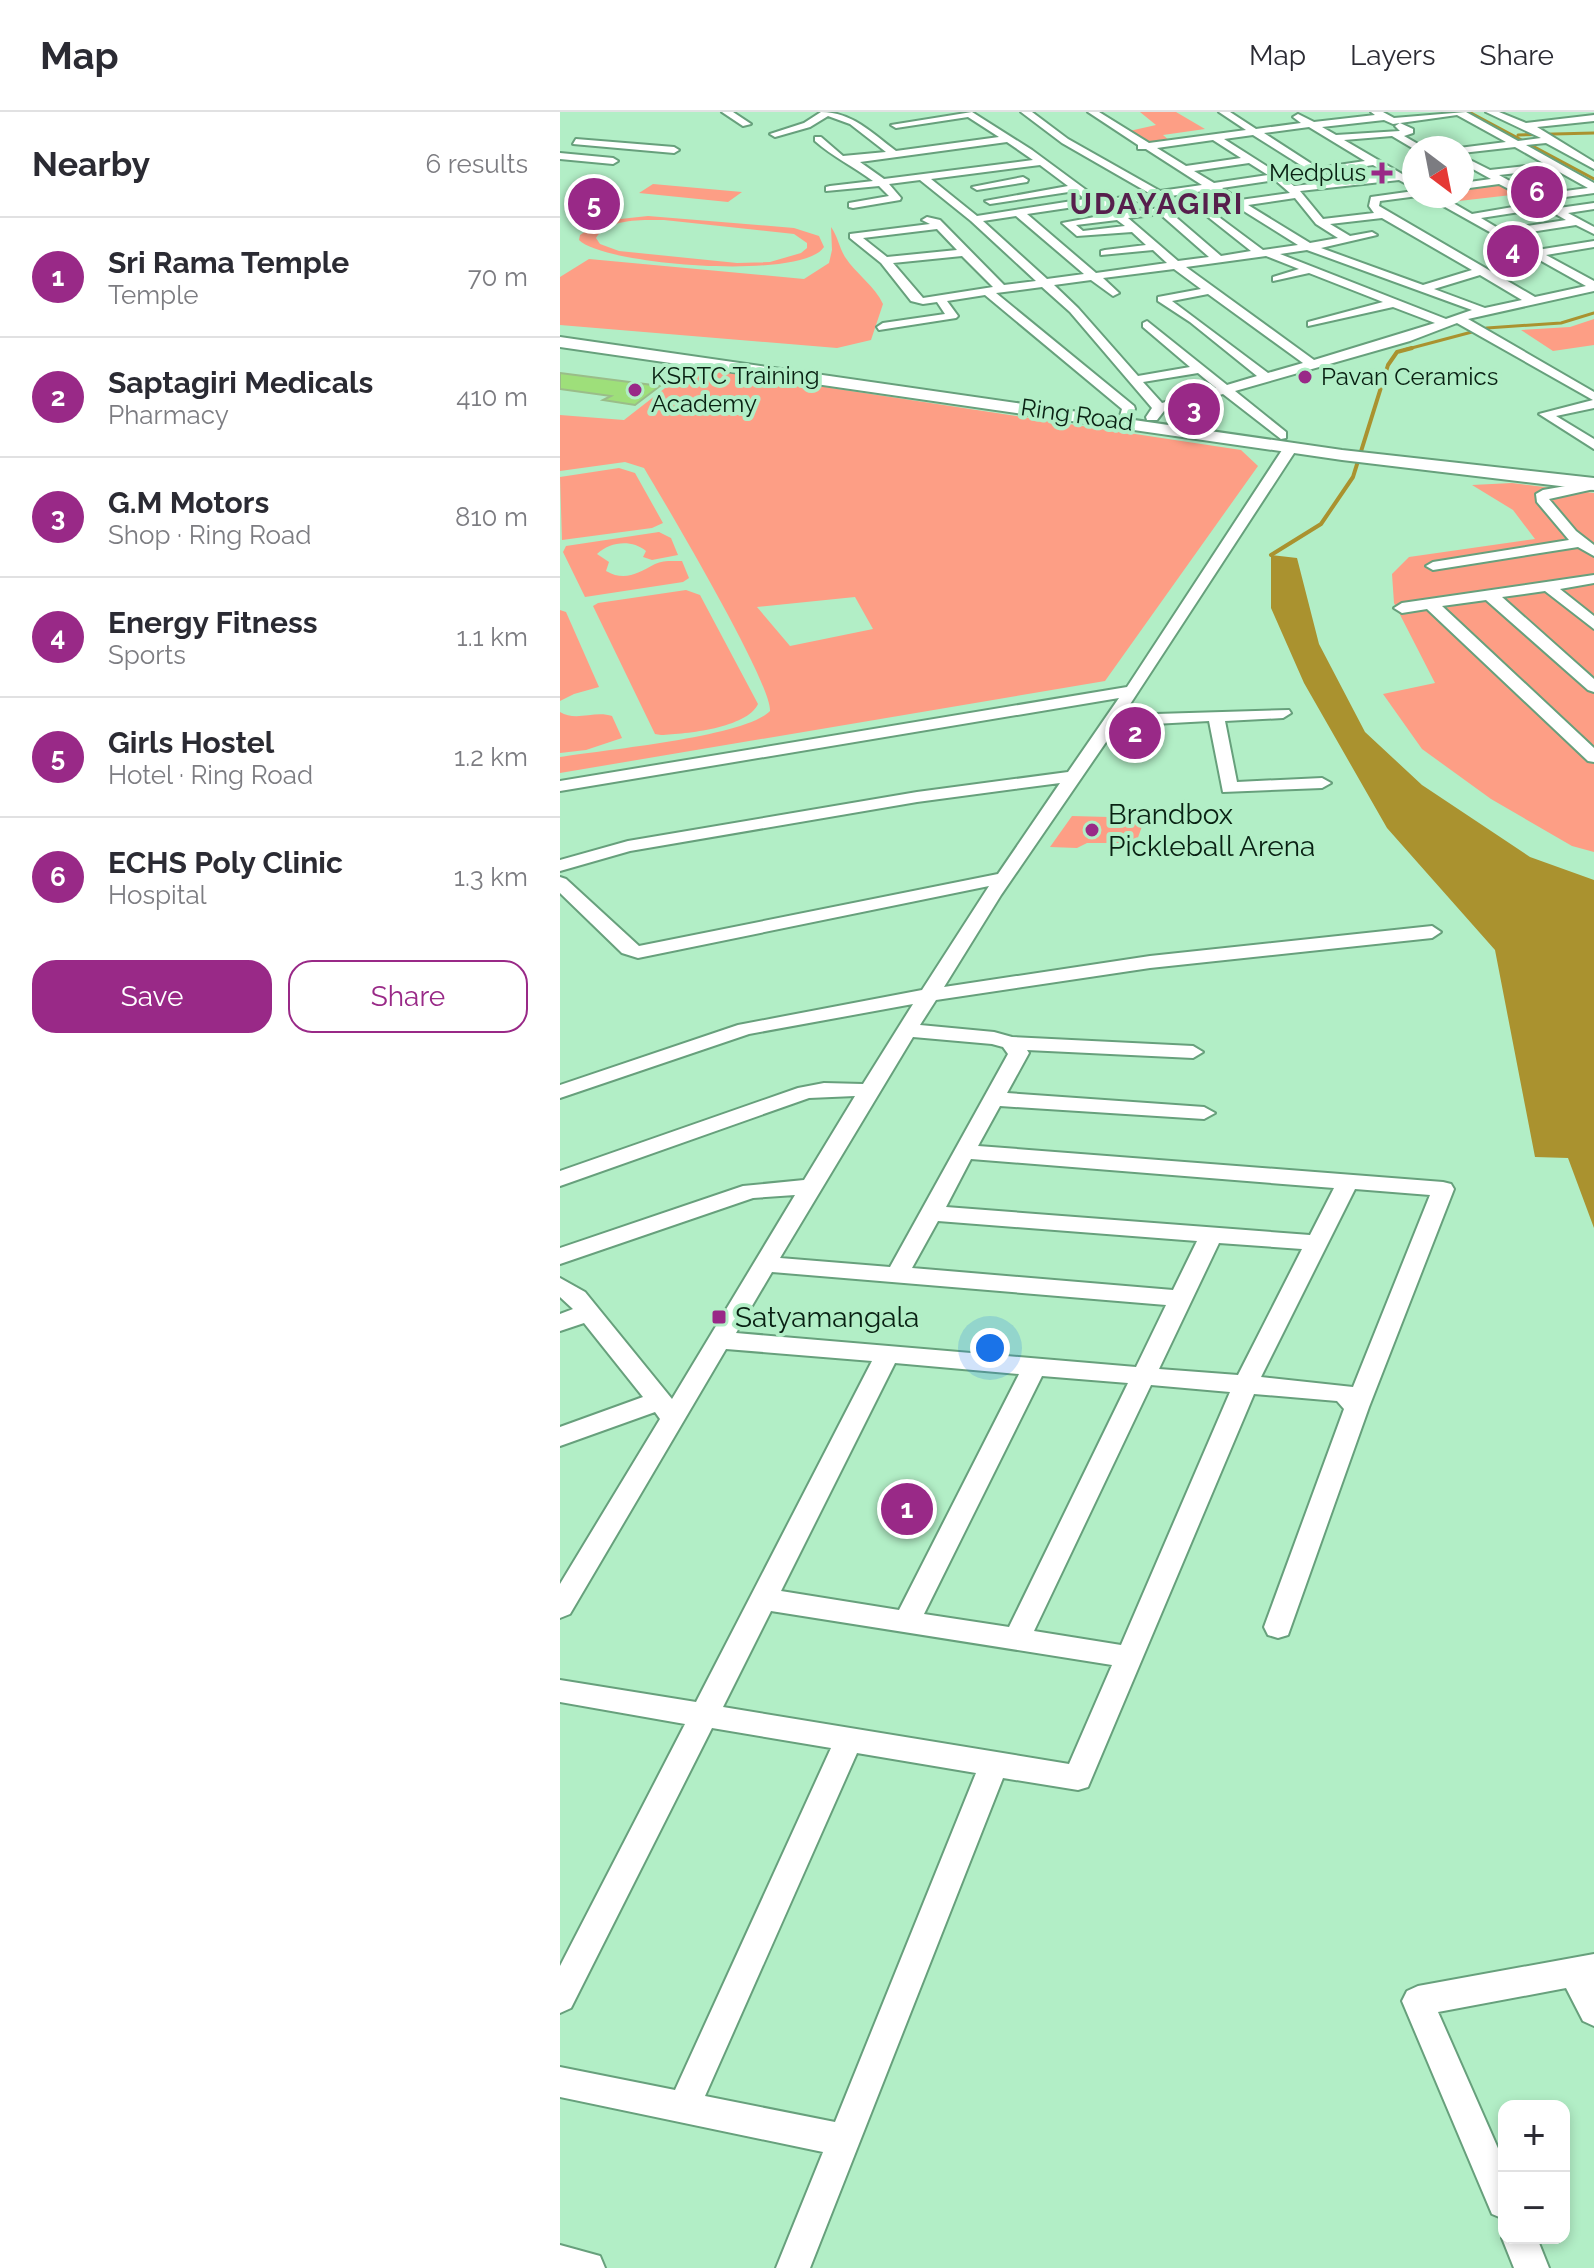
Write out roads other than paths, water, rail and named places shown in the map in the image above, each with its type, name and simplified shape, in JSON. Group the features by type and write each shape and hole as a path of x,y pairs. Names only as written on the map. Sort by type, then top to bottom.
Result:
{"main road":[{"name":"Ring Road","path":"561,335 852,371 1125,413 1155,412 1340,449 1594,485"},
{"name":"Ring Road","path":"561,335 1290,440"},
{"name":"Ring Road","path":"1398,456 1594,474"}],"street":[{"path":"727,112 746,124"},
{"path":"910,112 967,145"},
{"path":"1026,112 1065,141 1102,159 1159,195"},
{"path":"1093,112 1308,247 1484,311"},
{"path":"1224,112 1315,170"},
{"path":"1292,113 1306,112"},
{"path":"1125,149 1312,124 1458,112 1525,143 1594,188"},
{"path":"1491,112 1543,135 1594,166"},
{"path":"1551,112 1592,130"},
{"path":"942,174 896,128 968,113 1099,202 1176,265 1313,365"},
{"path":"1292,113 1401,177"},
{"path":"788,121 817,115 853,122 895,155"},
{"path":"775,134 817,115"},
{"path":"1384,117 1410,131"},
{"path":"1525,126 1594,118"},
{"path":"1452,126 1479,122"},
{"path":"1335,138 1424,129"},
{"path":"1474,149 1525,143 1543,135 1592,130"},
{"path":"560,154 595,131"},
{"path":"1398,133 1396,135 1402,138"},
{"path":"1215,137 1277,177 1295,192 1320,222 1348,240"},
{"path":"818,139 840,158 851,160 895,155 926,157 967,145 1009,139"},
{"path":"576,142 674,150"},
{"path":"1220,150 1233,149"},
{"path":"1474,162 1537,153"},
{"path":"560,154 613,161"},
{"path":"1165,157 1179,156"},
{"path":"998,157 1013,165"},
{"path":"851,160 881,182 896,198 893,203 853,205"},
{"path":"1185,169 1251,160"},
{"path":"830,189 1041,162"},
{"path":"962,220 1159,195 1315,170 1402,162"},
{"path":"1490,173 1559,165"},
{"path":"1474,166 1594,231"},
{"path":"853,173 866,172"},
{"path":"1046,177 1060,175"},
{"path":"922,177 975,219 1074,310 1135,380 1155,412 1484,311 1594,287"},
{"path":"1240,203 1401,177"},
{"path":"1548,180 1574,177"},
{"path":"977,187 1032,179"},
{"path":"1474,185 1535,181"},
{"path":"990,201 1076,188"},
{"path":"1534,198 1594,188"},
{"path":"1402,196 1375,199 1376,210 1533,301"},
{"path":"1470,217 1546,205"},
{"path":"1132,229 1081,234 1067,223 1200,206 1263,252 1445,323"},
{"path":"1557,211 1594,206"},
{"path":"1454,208 1594,287"},
{"path":"1162,211 1217,258"},
{"path":"1018,212 1113,293"},
{"path":"1320,222 1385,215"},
{"path":"886,220 942,223"},
{"path":"942,223 951,237 1001,289"},
{"path":"942,223 854,234 885,261 915,299 1308,247 1372,235"},
{"path":"1501,233 1594,223"},
{"path":"869,247 951,237"},
{"path":"1536,253 1594,244"},
{"path":"1105,253 1154,247"},
{"path":"885,261 965,252"},
{"path":"1566,270 1580,268"},
{"path":"1277,279 1309,270"},
{"path":"1421,289 1481,271"},
{"path":"896,275 911,273"},
{"path":"1161,288 1199,281"},
{"path":"1212,290 1162,299 1194,320 1266,378"},
{"path":"987,291 1109,389 1129,409 1125,413"},
{"path":"883,327 952,316 940,298"},
{"path":"1312,324 1390,304"},
{"path":"1459,319 1594,397"},
{"path":"560,1607 666,1409 720,1340 869,1090 1003,878 1132,691 1290,440 1147,325"},
{"path":"1135,380 1198,369"},
{"path":"1594,404 1545,414 1594,445"},
{"path":"1588,547 1542,499 1543,494 1594,485"},
{"path":"1433,566 1588,547"},
{"path":"1402,608 1594,579"},
{"path":"1549,587 1594,624"},
{"path":"1491,596 1594,687"},
{"path":"1431,604 1594,757"},
{"path":"560,786 1132,691"},
{"path":"1111,721 1283,713"},
{"path":"1216,716 1229,788 1322,783"},
{"path":"560,866 628,846 917,797 1074,776"},
{"path":"560,883 629,949 638,952 1003,878"},
{"path":"560,1092 745,1029 929,995 1150,962 1432,932"},
{"path":"907,1030 994,1038 1010,1043 1193,1052"},
{"path":"897,1275 1019,1053 1010,1043"},
{"path":"560,1179 805,1092 824,1089 869,1090"},
{"path":"994,1099 1204,1113"},
{"path":"964,1152 1443,1189 1357,1407 1278,1627"},
{"path":"560,1691 1078,1778 1246,1384 1348,1181"},
{"path":"560,1256 751,1191 812,1187"},
{"path":"931,1213 1317,1243"},
{"path":"1017,1638 1211,1235"},
{"path":"765,1264 1180,1298"},
{"path":"560,1286 577,1298 666,1409"},
{"path":"560,1323 588,1312"},
{"path":"720,1340 1344,1393 1357,1407"},
{"path":"560,1998 888,1354"},
{"path":"907,1621 1035,1366"},
{"path":"560,1437 666,1409"},
{"path":"764,1599 1130,1657"},
{"path":"684,2107 849,1739"},
{"path":"793,2268 994,1764"},
{"path":"1498,2188 1418,2001 1584,1970 1594,2011"},
{"path":"560,2082 844,2140"},
{"path":"1522,2244 1532,2268"},
{"path":"560,2262 588,2268"}],"waterway":[{"path":"1469,112 1594,179"},
{"path":"1518,135 1594,133"},
{"path":"1404,350 1487,328 1561,323 1594,313"},
{"path":"1271,555 1321,524 1353,477 1388,365 1397,352 1412,348"}],"place":[{"name":"Medplus","path":"1382,173"},
{"name":"ECHS Poly Clinic","path":"1537,192"},
{"name":"Girls Hostel","path":"594,204"},
{"name":"Energy Fitness","path":"1513,251"},
{"name":"Pavan Ceramics","path":"1305,377"},
{"name":"KSRTC Training Academy","path":"635,390"},
{"name":"G.M Motors","path":"1194,409"},
{"name":"Saptagiri Medicals","path":"1135,733"},
{"name":"Brandbox Pickleball Arena","path":"1092,830"},
{"name":"Satyamangala","path":"719,1317"},
{"name":"Sri Rama Temple","path":"907,1509"}],"district":[{"name":"UDAYAGIRI","path":"1157,204"}]}
